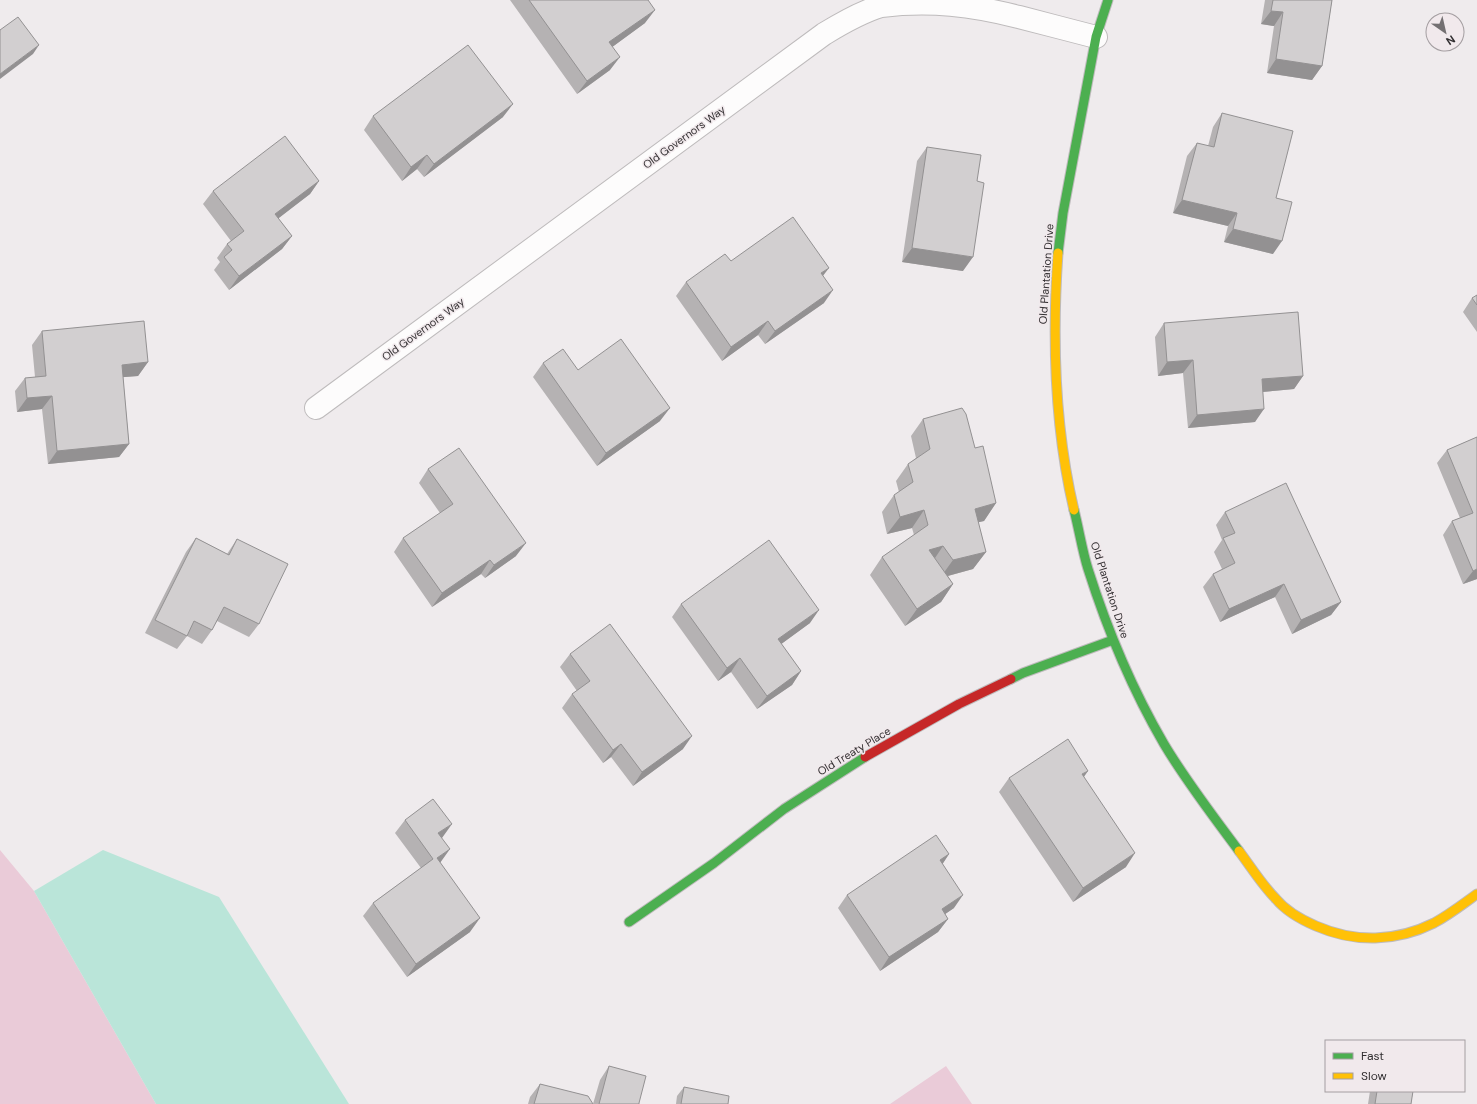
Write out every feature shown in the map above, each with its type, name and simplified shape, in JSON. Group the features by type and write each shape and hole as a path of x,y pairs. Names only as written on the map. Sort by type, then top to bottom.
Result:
{"street":[{"name":"Old Governors Way","path":"316,408 818,39 851,18 881,6 912,1 943,0 975,5 1096,37"},
{"name":"Old Plantation Drive","path":"1108,0 1096,37 1062,213 1058,254 1054,335 1058,417 1071,498 1088,568 1113,640 1134,687 1164,744 1199,797 1276,900 1291,913 1325,931 1357,938 1383,938 1402,935 1438,921 1477,894"},
{"name":"Old Treaty Place","path":"629,922 714,863 784,809 858,761 959,704 1023,673 1113,640"}],"shaded area":[{"path":"0,850 34,891 156,1104 0,1104"},
{"path":"103,850 219,897 349,1104 156,1104 34,891"},
{"path":"946,1066 972,1104 890,1104"}],"building":[{"path":"529,0 648,0 655,10 609,42 620,57 587,81"},
{"path":"1273,0 1332,0 1322,66 1276,59 1283,12 1271,11"},
{"path":"18,17 39,45 0,74 0,30"},
{"path":"468,45 513,104 434,164 427,155 411,167 373,116"},
{"path":"1222,113 1293,131 1276,198 1292,202 1282,241 1233,229 1237,213 1182,200 1197,143 1214,147"},
{"path":"285,136 319,181 275,214 292,236 239,276 224,257 232,250 227,244 244,231 213,191"},
{"path":"927,147 981,155 977,181 984,183 973,257 912,248"},
{"path":"793,217 829,268 821,273 833,290 775,331 768,321 731,347 686,282 725,254 731,261"},
{"path":"1477,295 1477,305 1472,298"},
{"path":"1298,312 1303,376 1262,379 1264,409 1197,415 1193,360 1167,362 1164,323"},
{"path":"144,321 148,362 122,365 129,444 57,451 52,396 27,398 25,378 46,376 42,331"},
{"path":"621,339 670,408 606,453 543,363 563,349 578,370"},
{"path":"962,408 966,414 975,448 983,446 996,503 975,509 986,552 953,560 943,546 929,550 953,584 917,609 882,557 928,525 924,510 900,517 894,495 913,482 908,464 930,449 923,419"},
{"path":"1477,437 1477,569 1473,571 1452,521 1473,513 1447,450"},
{"path":"459,448 526,543 494,565 490,560 442,593 403,538 453,504 428,469"},
{"path":"1286,483 1341,602 1301,620 1284,584 1229,609 1213,574 1235,563 1223,538 1235,533 1225,512"},
{"path":"196,538 229,555 237,539 288,564 259,624 224,607 212,630 194,621 187,636 155,620"},
{"path":"769,540 819,610 778,639 801,671 767,696 740,658 727,668 681,604"},
{"path":"610,624 692,736 642,772 621,744 613,750 572,694 590,681 570,654"},
{"path":"1068,739 1088,771 1082,774 1135,853 1083,888 1009,778"},
{"path":"433,799 452,824 438,833 450,849 437,858 480,918 416,964 373,903 433,859 405,820"},
{"path":"936,835 949,854 940,860 963,895 942,909 948,919 889,957 847,895"},
{"path":"609,1066 646,1076 639,1104 599,1104"},
{"path":"540,1084 588,1096 593,1104 534,1104"},
{"path":"684,1087 729,1096 728,1104 681,1104"},
{"path":"1377,1092 1413,1092 1411,1104 1375,1104"}],"traffic: fast":[{"path":"1058,253 1063,213 1096,37 1108,0"},
{"path":"1074,510 1086,562 1095,591 1121,658 1141,702 1181,771 1239,851"},
{"path":"1011,679 1023,673 1113,640"},
{"path":"629,922 714,863 784,809 865,757"}],"traffic: slow":[{"path":"1058,253 1055,317 1056,382 1062,446 1074,510"},
{"path":"1239,851 1266,888 1294,915 1331,932 1360,938 1390,937 1420,929 1434,923 1477,894"}],"traffic: jam":[{"path":"865,757 959,704 1011,679"}]}
